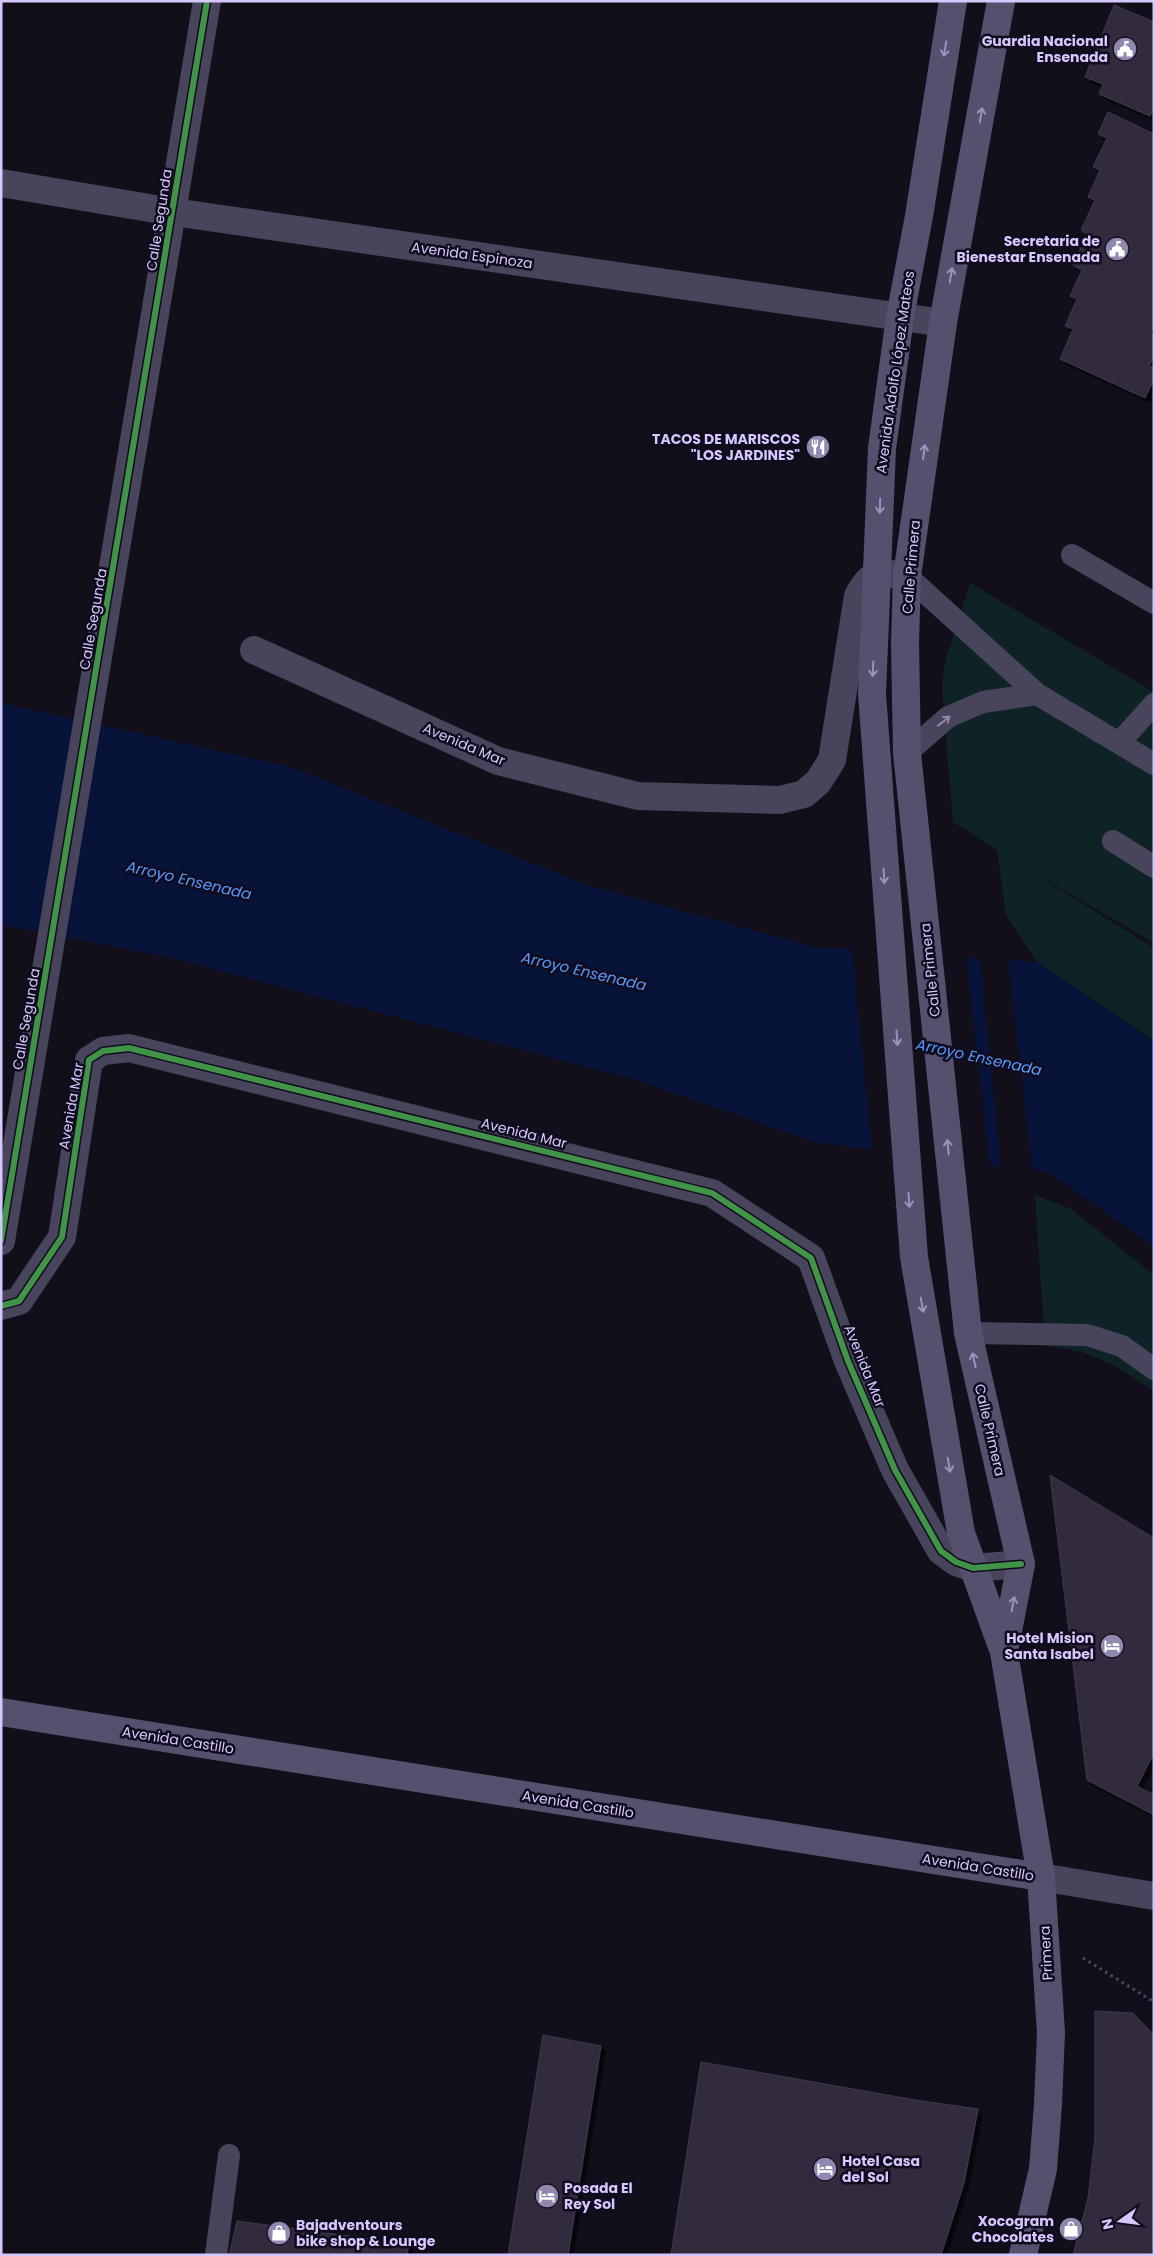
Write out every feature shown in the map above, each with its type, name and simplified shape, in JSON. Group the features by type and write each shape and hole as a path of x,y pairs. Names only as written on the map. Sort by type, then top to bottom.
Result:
{"main road":[{"name":"Avenida Adolfo López Mateos","path":"953,1 919,216 900,317 882,448 872,694 876,776 914,1257 961,1533 973,1568"},
{"path":"943,322 1002,1"},
{"name":"Calle Primera","path":"943,322 907,576 904,643 907,753 968,1333 1021,1564 1004,1652"},
{"path":"973,1568 1004,1652"},
{"name":"Primera","path":"1004,1652 1042,1877 1051,2033 1043,2169 1023,2255"},
{"name":"Avenida Castillo","path":"1,1712 1042,1877"}],"street":[{"name":"Calle Segunda","path":"1,1241 142,405 207,1"},
{"name":"Avenida Espinoza","path":"1,183 173,212 943,322"},
{"path":"877,573 907,576"},
{"name":"Avenida Mar","path":"254,650 498,761 638,796 780,800 804,794 818,782 832,760 858,596 866,580 877,573"},
{"name":"Avenida Mar","path":"1,1306 19,1300 62,1237 89,1060 103,1051 129,1048 712,1192 811,1258 848,1361 894,1470 942,1551 956,1562 973,1568 1021,1564"},
{"name":"Avenida Castillo","path":"1042,1877 1154,1896"}],"lane":[{"path":"1072,556 1154,603"},
{"path":"907,576 1036,694 1154,764"},
{"path":"907,753 948,717 983,702 1036,694"},
{"path":"1119,743 1154,704"},
{"path":"1113,841 1154,867"},
{"path":"968,1333 1087,1335 1122,1346 1154,1369"},
{"path":"216,2255 229,2155"}],"path":[{"path":"1083,1958 1154,2002"}],"green space":[{"path":"970,583 1154,692 1154,943 1026,868 1154,948 1154,1040 1037,962 1006,915 997,850 953,822 942,688 945,662"},
{"path":"1035,1195 1071,1209 1154,1275 1154,1391 1103,1360 1077,1351 1045,1346"}],"water":[{"name":"Arroyo Ensenada","path":"1,703 291,767 587,885 814,947 1037,962 1154,1041 1154,1247 1049,1173 815,1142 633,1079 163,956 1,925"}],"pier":[{"path":"852,947 966,955 990,1167 872,1151"},
{"path":"980,956 1008,957 1032,1169 1049,1173 1154,1247 1154,1250 1048,1175 1001,1168"}],"building":[{"name":"Guardia Nacional Ensenada","path":"1114,5 1154,22 1154,107 1150,116 1099,94 1103,84 1085,77"},
{"name":"Secretaria de Bienestar Ensenada","path":"1108,112 1154,134 1154,326 1150,334 1154,336 1154,356 1149,366 1154,368 1154,379 1145,398 1060,359 1073,329 1065,326 1077,299 1070,296 1082,270 1073,265 1087,234 1081,230 1095,200 1088,197 1100,170 1093,167 1107,138 1098,134"},
{"name":"Hotel Mision Santa Isabel","path":"1050,1475 1154,1538 1154,1753 1137,1786 1154,1795 1154,1815 1087,1780"},
{"path":"1095,2011 1133,2013 1154,2035 1154,2242 1150,2255 1073,2255 1088,2198 1095,2138"},
{"name":"Posada El Rey Sol","path":"543,2035 601,2046 568,2255 508,2255"},
{"name":"Hotel Casa del Sol","path":"701,2062 915,2100 978,2109 964,2183 941,2255 671,2255"},
{"name":"Bajadventours bike shop & Lounge","path":"237,2221 409,2244 407,2255 229,2255"}],"cycle path":[{"path":"1,1241 207,1"},
{"path":"1,1306 19,1301 62,1237 89,1060 103,1051 129,1048 712,1193 811,1258 848,1361 895,1470 941,1551 956,1562 973,1568 1021,1564"}],"place":[{"name":"Guardia Nacional Ensenada","path":"1125,49"},
{"name":"Secretaria de Bienestar Ensenada","path":"1117,249"},
{"name":"TACOS DE MARISCOS \"LOS JARDINES\"","path":"818,447"},
{"name":"Hotel Mision Santa Isabel","path":"1112,1646"},
{"name":"Hotel Casa del Sol","path":"825,2169"},
{"name":"Posada El Rey Sol","path":"547,2196"},
{"name":"Xocogram Chocolates","path":"1071,2229"},
{"name":"Bajadventours bike shop & Lounge","path":"279,2233"}]}
